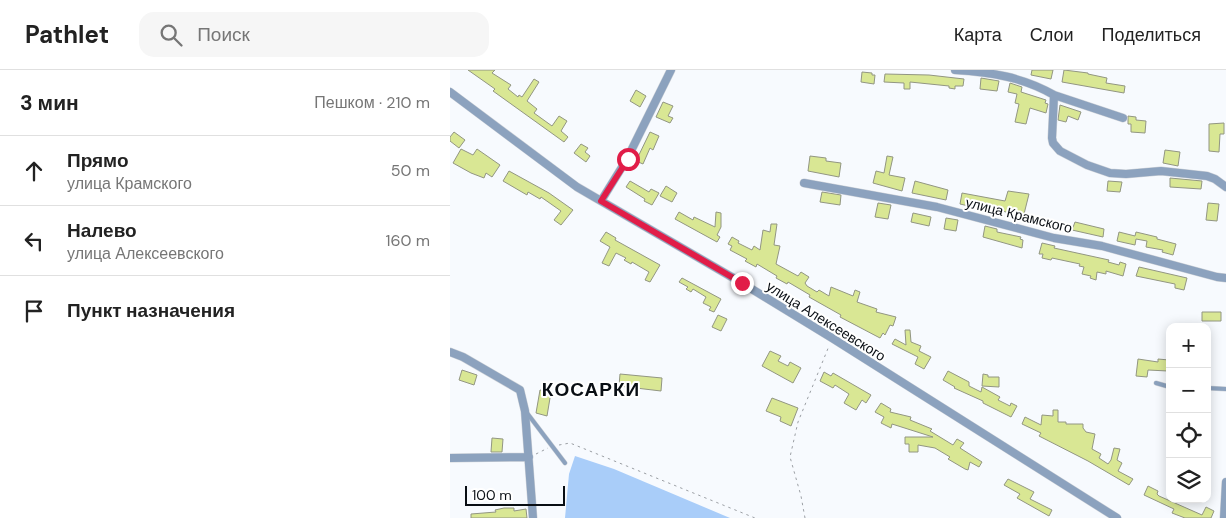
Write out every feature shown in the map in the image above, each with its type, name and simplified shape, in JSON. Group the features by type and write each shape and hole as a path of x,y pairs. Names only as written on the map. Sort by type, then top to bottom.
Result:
{"street":[{"path":"601,201 628,159 671,70"},
{"path":"955,70 989,72 1027,82 1054,95 1123,118"},
{"name":"улица Алексеевского","path":"450,92 577,187 832,338 1117,518"},
{"path":"1054,95 1053,143 1060,151 1074,159 1110,173 1126,174 1161,171 1207,176 1226,187"},
{"name":"улица Крамского","path":"804,183 936,208 1054,238 1102,246 1226,278"},
{"path":"450,352 463,357 520,390 525,411 533,518"},
{"path":"450,458 529,457"},
{"path":"1224,518 1226,482"}],"lane":[{"path":"1156,383 1166,386"},
{"path":"1211,388 1226,388"},
{"path":"525,411 565,463"}],"path":[{"path":"805,518 802,496 790,457 798,422 832,338"},
{"path":"529,457 552,446 570,443 756,518"}],"shaded area":[{"path":"575,456 614,469 730,518 565,518 569,474"}],"building":[{"path":"468,70 495,70 492,73 511,85 508,89 518,97 519,95 522,97 534,79 539,82 527,101 537,109 534,113 552,126 559,116 567,121 561,131 568,137 564,142 493,91 495,89"},
{"path":"1032,70 1053,70 1051,79 1031,75"},
{"path":"1064,70 1107,78 1106,83 1125,86 1124,93 1062,82"},
{"path":"862,72 875,75 874,84 861,82"},
{"path":"885,74 929,75 964,79 963,86 955,86 955,89 949,88 949,86 910,82 910,89 904,89 904,83 884,82"},
{"path":"981,78 999,81 997,91 980,89"},
{"path":"1010,83 1022,87 1021,92 1046,100 1045,103 1048,104 1046,113 1030,108 1026,124 1015,122 1019,104 1015,103 1017,94 1008,92"},
{"path":"636,90 646,96 640,107 630,101"},
{"path":"663,102 673,106 668,116 673,118 670,123 656,117"},
{"path":"1060,105 1081,112 1078,120 1068,116 1066,122 1058,120"},
{"path":"1128,116 1136,117 1136,120 1146,121 1145,133 1131,132"},
{"path":"1224,123 1224,134 1220,134 1219,152 1209,151 1209,124"},
{"path":"454,132 465,140 459,148 450,141 450,137"},
{"path":"650,132 659,136 653,150 650,148 643,164 636,161"},
{"path":"581,144 588,148 585,152 590,156 586,162 574,153"},
{"path":"461,149 473,155 477,149 500,165 492,177 486,173 484,178 471,173 453,163"},
{"path":"1165,150 1180,152 1178,166 1163,163"},
{"path":"810,156 826,158 826,161 841,163 839,177 808,171"},
{"path":"887,156 893,157 889,175 905,178 902,191 873,183 876,171 884,173"},
{"path":"509,171 549,193 573,210 561,225 554,220 561,211 541,197 540,199 528,192 527,195 503,181"},
{"path":"1170,178 1202,181 1201,189 1170,187"},
{"path":"630,181 649,192 651,189 659,193 652,205 626,187"},
{"path":"915,181 948,190 946,200 912,193"},
{"path":"1108,181 1122,182 1120,192 1107,191"},
{"path":"666,186 677,193 672,202 660,196"},
{"path":"1008,191 1029,194 1023,218 1000,210 999,213 960,204 962,193 1005,201"},
{"path":"822,192 841,195 840,205 820,202"},
{"path":"878,203 891,205 888,219 875,217"},
{"path":"1208,203 1219,204 1217,221 1206,220"},
{"path":"679,212 693,220 694,217 715,227 716,212 721,213 721,227 717,235 720,237 717,242 675,219"},
{"path":"913,213 931,217 929,226 911,222"},
{"path":"946,218 958,220 956,231 944,229"},
{"path":"1075,222 1104,229 1103,237 1072,230"},
{"path":"771,224 777,224 774,245 780,246 776,264 798,276 801,272 809,277 805,283 807,286 829,296 831,287 853,296 855,290 860,292 857,302 877,309 876,312 896,317 893,326 890,325 885,335 883,333 880,338 840,317 841,315 809,297 810,295 788,282 787,284 776,278 777,276 757,264 756,267 745,261 747,259 730,250 732,246 728,244 732,237 739,241 738,243 752,250 754,246 760,250 763,230 770,232"},
{"path":"985,226 997,229 997,232 1021,237 1020,239 1023,240 1022,248 983,237"},
{"path":"606,232 616,238 615,240 660,265 650,282 645,280 649,272 632,262 631,264 624,260 626,258 616,253 609,266 602,263 610,247 600,241"},
{"path":"1119,232 1135,236 1136,232 1176,244 1173,255 1162,252 1163,250 1146,247 1147,241 1136,239 1135,245 1117,241"},
{"path":"1042,243 1055,246 1054,248 1109,260 1108,262 1119,265 1120,262 1126,264 1123,276 1106,271 1106,274 1097,272 1096,280 1090,278 1091,276 1082,274 1084,267 1079,266 1080,264 1052,258 1051,260 1042,258 1043,254 1039,254"},
{"path":"1139,267 1187,278 1184,290 1175,288 1175,284 1136,276"},
{"path":"682,278 721,299 714,312 709,310 711,307 703,303 706,297 693,289 691,292 686,289 688,287 679,282"},
{"path":"1202,312 1221,312 1221,321 1202,321"},
{"path":"718,315 727,319 721,331 712,327"},
{"path":"905,330 910,330 911,342 921,346 919,351 931,357 924,369 915,364 918,357 892,344 895,339 906,345"},
{"path":"770,351 781,356 778,361 788,366 790,362 801,368 793,383 762,366"},
{"path":"1138,359 1158,362 1158,359 1166,360 1166,371 1148,370 1147,377 1136,376"},
{"path":"462,370 477,375 474,385 459,380"},
{"path":"948,371 969,382 969,386 981,392 982,387 1000,397 998,400 1010,406 1011,403 1017,406 1011,417 983,403 983,401 954,388 943,380"},
{"path":"824,372 831,376 833,373 871,395 866,403 862,400 856,410 844,403 849,394 835,385 833,388 820,381"},
{"path":"620,374 662,378 661,391 619,386"},
{"path":"983,374 988,375 988,377 999,377 999,387 982,386"},
{"path":"540,390 551,392 547,416 536,413"},
{"path":"772,398 798,408 791,426 780,421 781,417 766,411"},
{"path":"881,403 891,409 890,412 911,417 910,420 932,429 930,431 953,445 957,439 964,443 960,448 982,462 979,467 970,462 968,470 965,469 948,459 950,457 935,448 918,445 918,452 909,452 909,444 905,444 905,437 933,437 892,424 891,428 881,423 884,417 875,412"},
{"path":"1053,410 1058,410 1058,422 1083,424 1086,432 1095,434 1092,449 1101,454 1099,458 1108,464 1114,448 1120,449 1117,460 1122,463 1118,471 1133,479 1129,485 1039,436 1041,433 1022,424 1025,417 1041,425 1042,415 1053,416"},
{"path":"492,438 503,439 502,452 491,452"},
{"path":"1008,479 1034,492 1030,499 1052,510 1049,516 1017,498 1020,494 1004,485"},
{"path":"1148,486 1158,491 1157,494 1166,499 1166,503 1175,503 1202,515 1206,507 1214,511 1211,518 1185,518 1172,513 1174,509 1144,495"},
{"path":"514,508 514,511 526,509 527,518 471,518 471,514 496,512 495,510"}],"district":[{"name":"КОСАРКИ","path":"591,389"}],"route":[{"path":"628,159 601,201 742,283"}]}
